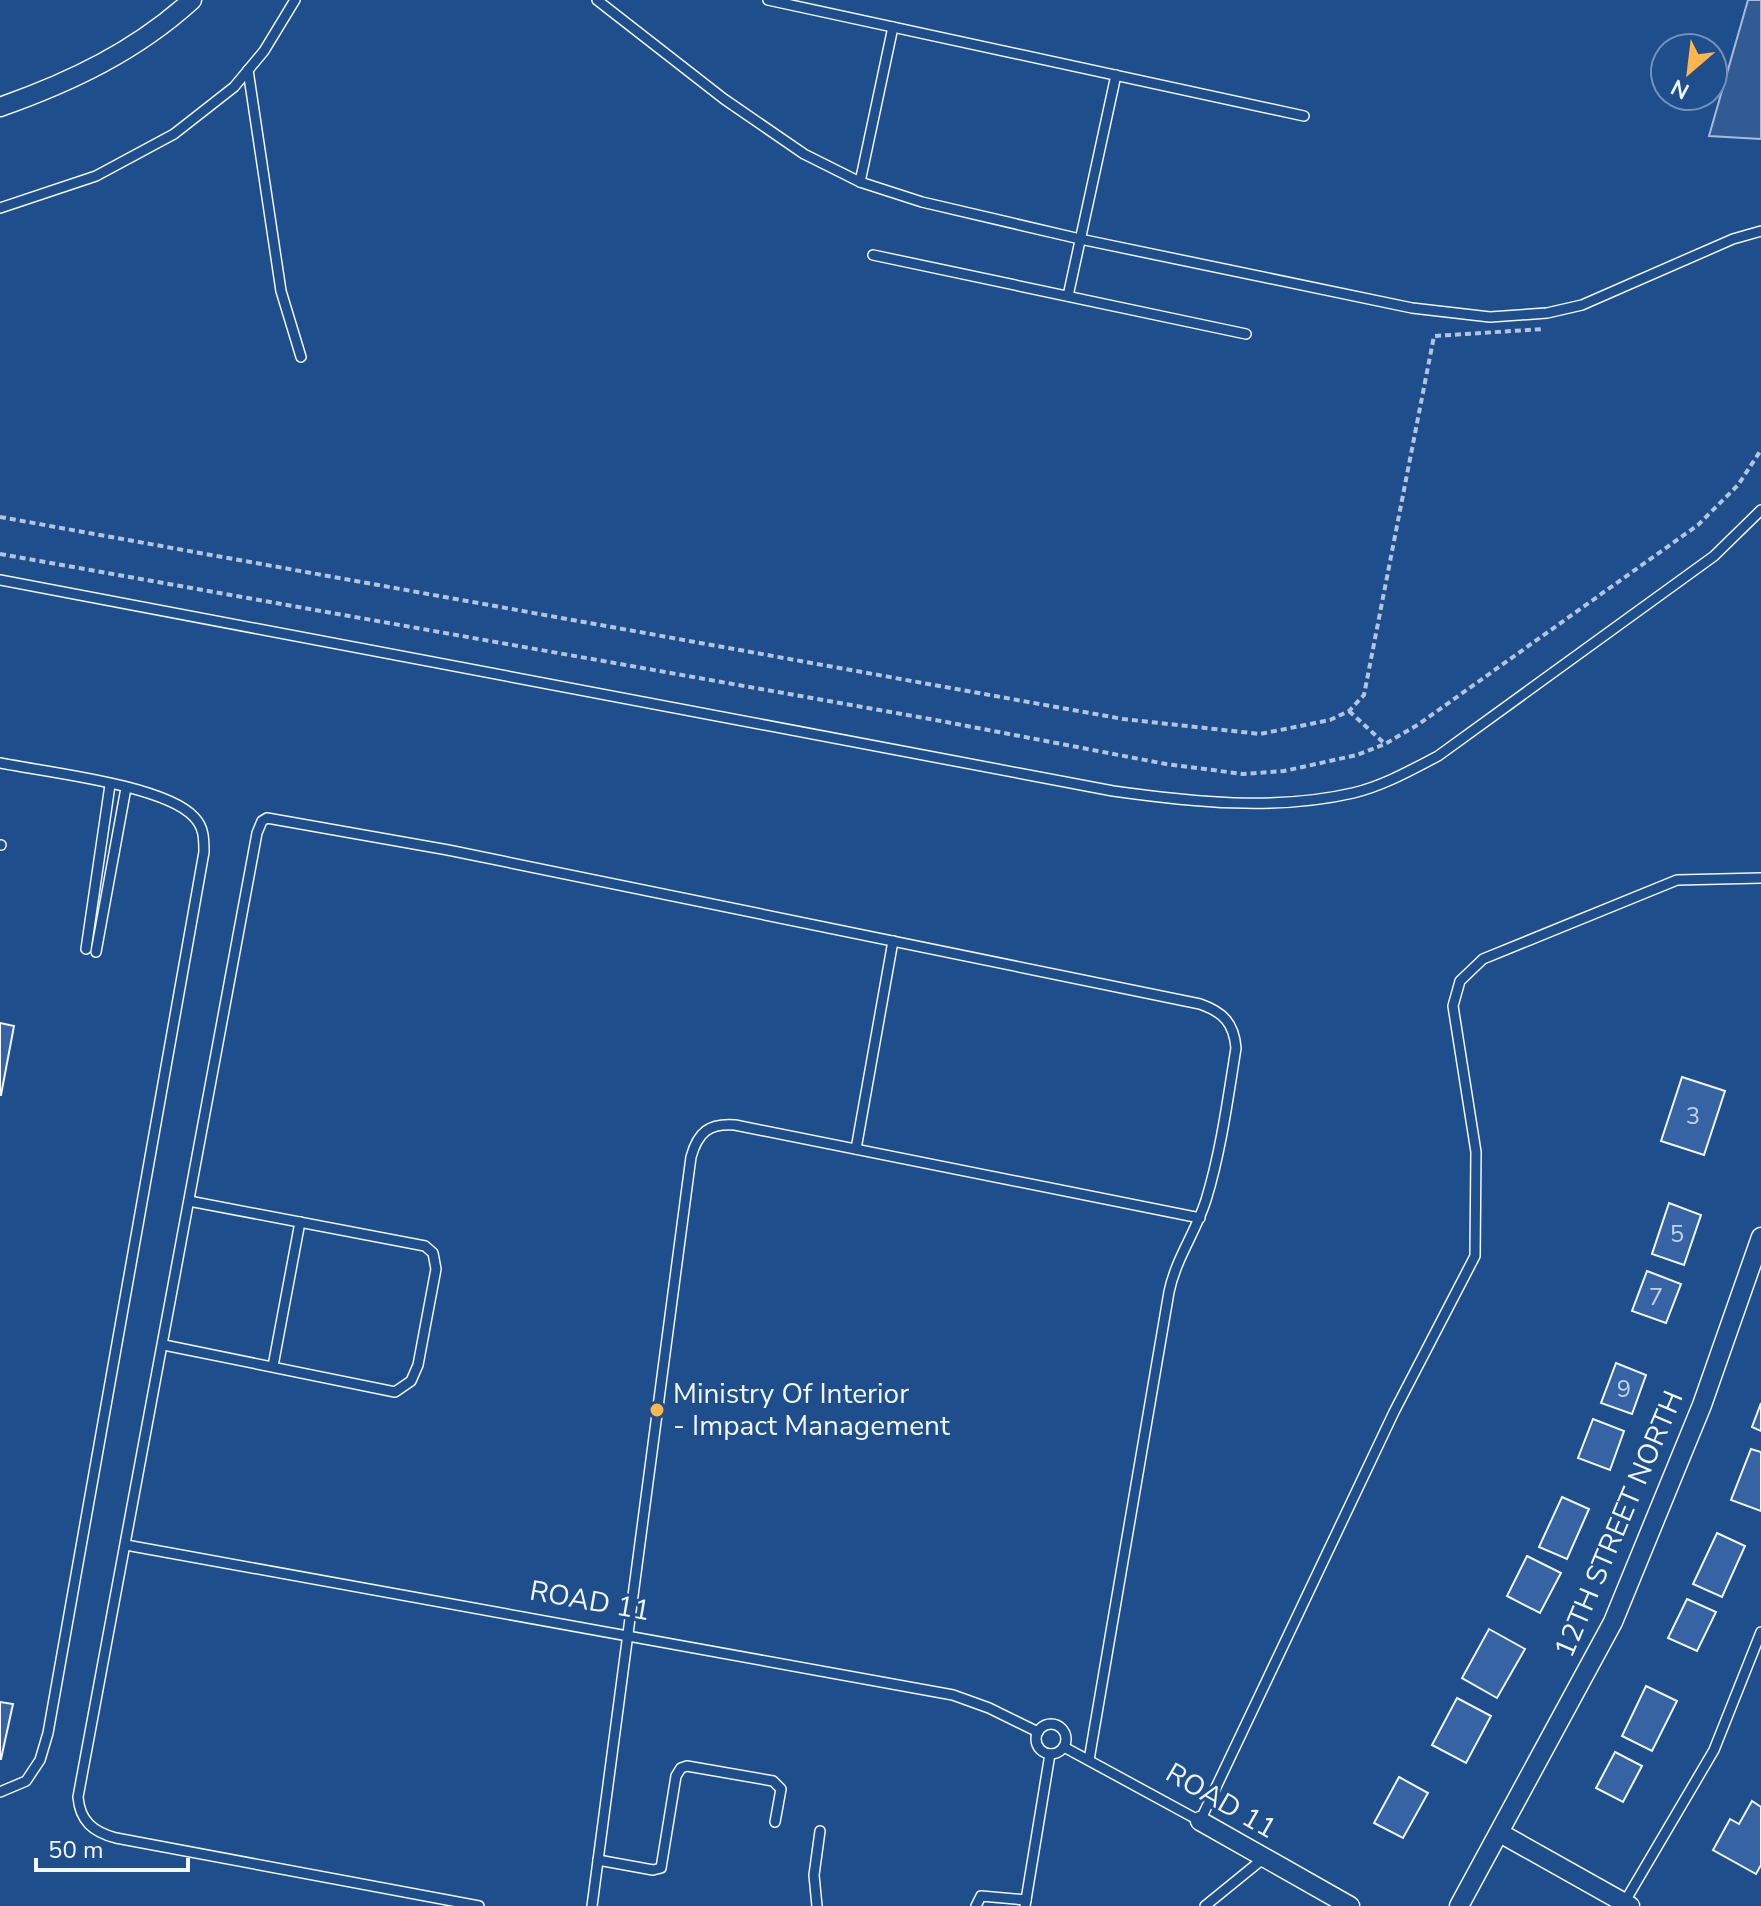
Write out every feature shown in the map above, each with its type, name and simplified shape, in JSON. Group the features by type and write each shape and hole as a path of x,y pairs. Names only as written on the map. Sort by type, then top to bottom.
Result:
{"street":[{"path":"0,107 88,73 136,45 192,0"},
{"name":"12TH STREET NORTH","path":"1459,1906 1613,1622 1702,1405 1761,1237"},
{"name":"ROAD 11","path":"1200,1821 1350,1906"},
{"path":"1500,1833 1627,1904"}],"lane":[{"path":"0,208 96,176 174,134 234,87 270,42 295,0"},
{"path":"597,0 724,99 792,146 860,182 922,202 1080,239 1412,308 1490,317 1547,313 1582,305 1733,239 1761,231"},
{"path":"768,0 1304,116"},
{"path":"860,182 893,27"},
{"path":"248,70 281,291 301,357"},
{"path":"1068,296 1116,75"},
{"path":"873,255 1246,334"},
{"path":"0,580 1113,791 1173,799 1276,803 1355,792 1402,775 1438,756 1714,556 1761,510"},
{"path":"0,763 164,798 196,818 203,833 204,852 48,1733 40,1760 26,1781 0,1792"},
{"path":"110,785 91,950 126,788"},
{"path":"479,1906 116,1838 95,1830 79,1811 78,1797 257,833 262,821 267,818 464,853 1200,1004 1216,1010 1229,1022 1235,1035 1236,1048 1212,1175 1200,1218 1172,1277 1089,1760"},
{"path":"1200,1821 1394,1412 1475,1256 1476,1152 1453,1006 1460,981 1483,959 1677,880 1761,878"},
{"path":"856,1149 893,941"},
{"path":"592,1906 694,1147 707,1128 720,1124 1200,1218"},
{"path":"164,1345 395,1392 411,1381 418,1365 436,1269 433,1253 425,1246 189,1201"},
{"path":"273,1366 300,1222"},
{"name":"ROAD 11","path":"126,1545 953,1695 989,1708 1038,1732"},
{"path":"1627,1904 1714,1750 1761,1632"},
{"path":"1047,1725 1058,1726 1066,1735 1064,1747 1050,1754 1044,1752 1037,1744 1038,1732 1047,1725"},
{"name":"ROAD 11","path":"1064,1747 1200,1821"},
{"path":"976,1906 981,1896 1025,1903 1050,1754"},
{"path":"598,1860 653,1870 661,1868 676,1776 681,1768 687,1766 773,1781 781,1789 775,1822"},
{"path":"817,1906 814,1875 820,1831"},
{"path":"1205,1906 1264,1858"}],"path":[{"path":"0,517 1123,719 1260,734 1330,720 1349,711 1364,695 1434,336 1539,331 1551,327"},
{"path":"0,554 925,718 1166,764 1243,774 1284,771 1357,755 1385,744 1419,724 1698,525 1738,485 1761,450"},
{"path":"1349,711 1385,744"}],"shaded area":[{"path":"1748,0 1761,0 1761,139 1709,136 1716,112 1729,112 1729,66"}],"building":[{"path":"0,1023 14,1026 1,1095 0,1095"},
{"path":"1682,1077 1725,1091 1704,1155 1661,1141"},
{"path":"1669,1203 1701,1215 1684,1265 1652,1254"},
{"path":"1647,1271 1681,1284 1666,1323 1632,1311"},
{"path":"1616,1363 1646,1375 1632,1414 1601,1403"},
{"path":"1761,1403 1761,1431 1752,1427"},
{"path":"1593,1419 1624,1431 1610,1470 1578,1458"},
{"path":"1751,1449 1761,1452 1761,1511 1731,1500"},
{"path":"1562,1497 1589,1509 1567,1559 1539,1547"},
{"path":"1717,1533 1745,1546 1722,1597 1693,1584"},
{"path":"1527,1556 1561,1573 1540,1613 1507,1596"},
{"path":"1687,1599 1716,1612 1697,1651 1668,1638"},
{"path":"1489,1629 1525,1649 1497,1698 1462,1678"},
{"path":"1646,1686 1677,1701 1652,1751 1622,1736"},
{"path":"1457,1698 1491,1716 1466,1763 1432,1745"},
{"path":"0,1702 13,1704 1,1759 0,1759"},
{"path":"1615,1752 1642,1766 1623,1802 1596,1788"},
{"path":"1399,1777 1428,1793 1403,1838 1374,1823"},
{"path":"1752,1801 1761,1807 1761,1865 1756,1874 1713,1850 1730,1819 1739,1824"}],"place":[{"name":"Ministry Of Interior - Impact Management","path":"657,1410"}]}
